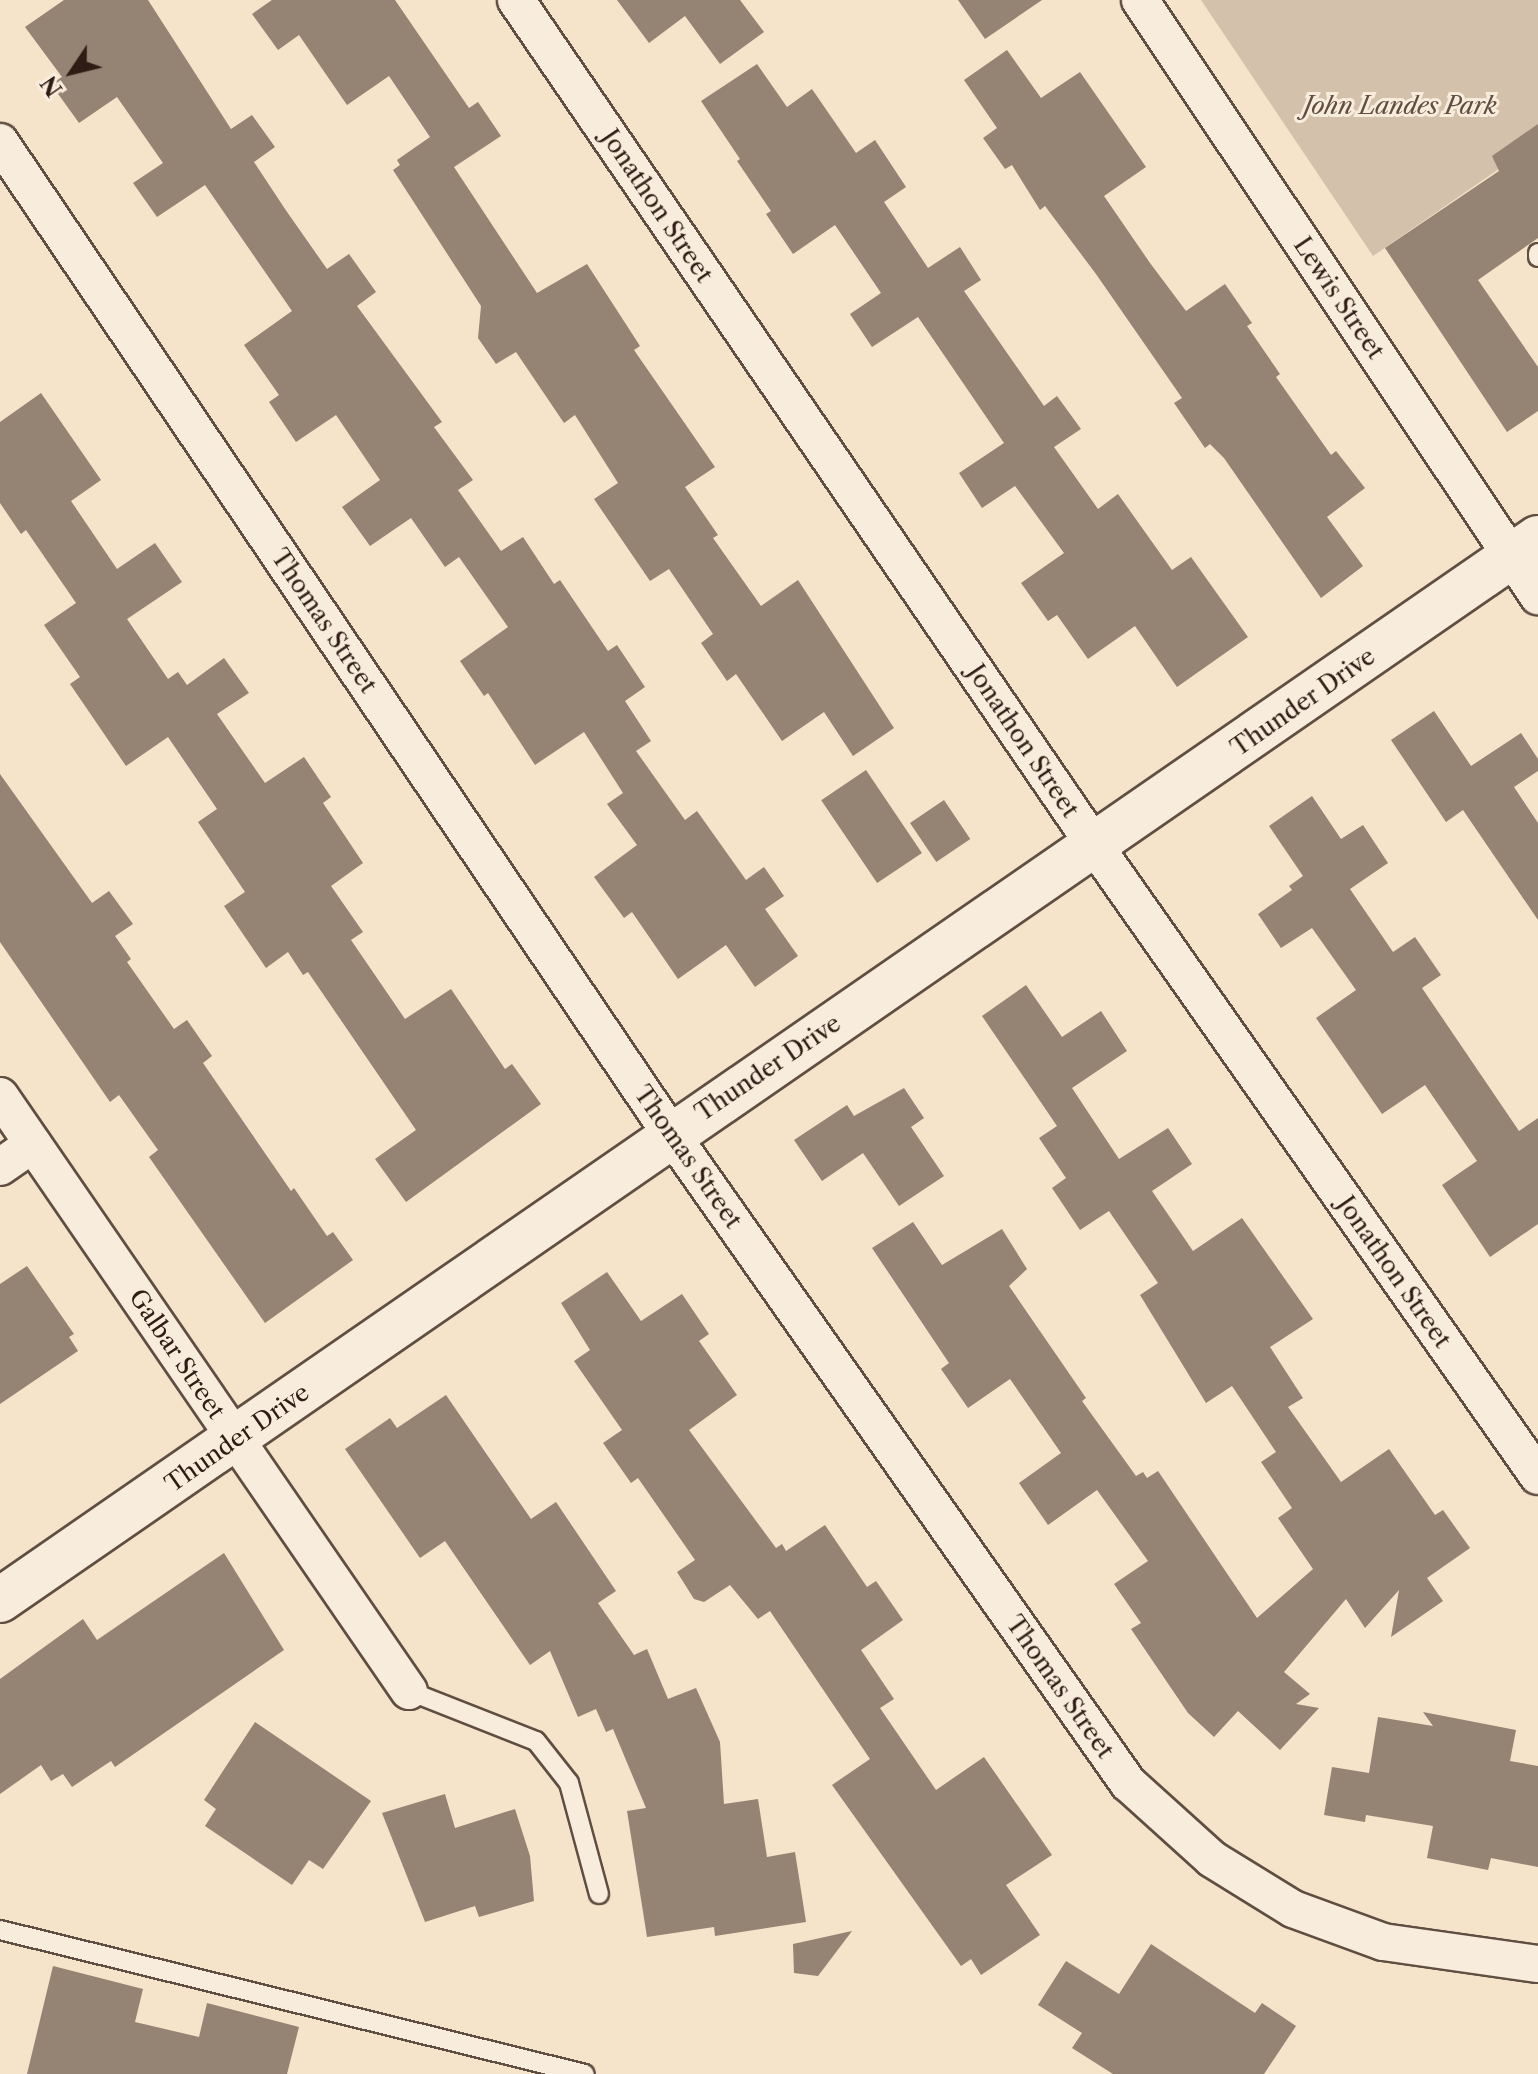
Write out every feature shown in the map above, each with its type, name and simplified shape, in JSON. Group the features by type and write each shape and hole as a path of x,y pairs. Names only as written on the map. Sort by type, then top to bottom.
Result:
{"street":[{"name":"Jonathon Street","path":"516,0 1095,846 1538,1476"},
{"name":"Lewis Street","path":"1140,0 1525,548 1538,596"},
{"name":"Thomas Street","path":"0,142 671,1134 1128,1783 1212,1859 1293,1909 1383,1942 1538,1964"},
{"name":"Thunder Drive","path":"0,1600 235,1440 671,1134 1095,846 1525,548"},
{"name":"Galbar Street","path":"0,1096 409,1691"},
{"path":"0,1167 33,1144"}],"lane":[{"path":"409,1691 536,1741 569,1783 599,1894"},
{"path":"0,1930 585,2074"}],"green space":[{"name":"John Landes Park","path":"1201,0 1538,0 1538,142 1373,256"}],"building":[{"path":"64,0 148,0 231,129 252,115 275,147 254,162 327,269 349,254 376,292 357,306 442,422 434,427 473,480 458,490 501,551 523,537 554,584 560,580 608,651 617,645 645,687 625,701 651,741 636,751 685,820 697,811 746,880 764,867 784,896 765,909 798,956 755,987 726,945 678,979 632,912 624,918 594,877 637,845 607,804 623,793 584,732 535,765 488,693 484,696 460,661 508,627 459,557 445,567 411,518 370,546 342,507 380,480 336,415 296,442 269,402 279,395 244,345 292,311 205,185 157,217 133,183 163,163 117,97 79,123 51,84 62,77 25,27"},
{"path":"272,0 395,0 469,108 478,102 501,136 454,167 537,293 587,264 640,346 634,350 715,467 685,487 718,535 713,538 761,606 798,580 894,728 853,756 824,712 782,741 736,674 727,681 701,643 713,634 669,569 650,581 594,499 618,483 575,415 564,423 516,352 496,364 478,338 481,306 393,170 400,165 397,160 430,137 389,76 347,105 299,35 278,50 252,14"},
{"path":"617,0 740,0 764,32 720,64 685,16 649,43"},
{"path":"958,0 1042,0 985,39"},
{"path":"1007,50 1041,98 1080,72 1146,167 1104,196 1186,311 1225,284 1252,323 1247,326 1280,374 1276,377 1331,455 1336,451 1365,488 1327,517 1363,566 1321,598 1224,458 1210,444 1205,448 1174,403 1182,398 1096,274 1045,206 1040,210 1012,165 1005,169 983,138 997,128 964,80"},
{"path":"757,64 787,107 812,89 856,153 875,140 906,187 884,202 928,268 960,247 981,280 964,291 1044,406 1057,396 1081,429 1054,447 1098,509 1118,494 1172,570 1191,557 1248,637 1177,687 1135,626 1088,659 1057,615 1048,621 1021,583 1064,553 1015,486 982,508 959,473 1004,443 918,317 872,347 850,314 881,293 835,225 793,254 766,214 771,211 737,161 740,159 701,101"},
{"path":"1538,124 1538,238 1478,280 1538,367 1538,411 1507,432 1385,248 1499,171 1492,156"},
{"path":"41,393 101,480 71,501 117,569 155,543 182,582 127,619 168,679 178,672 187,685 224,658 249,693 217,714 265,783 304,757 331,797 323,803 363,863 331,886 363,932 351,940 405,1019 451,989 505,1069 512,1064 541,1104 406,1202 375,1159 416,1130 308,972 303,975 288,952 266,968 224,906 245,892 198,822 217,809 168,737 126,766 70,684 80,677 44,625 76,603 26,530 21,534 0,503 0,422"},
{"path":"1434,711 1471,766 1521,733 1538,759 1538,771 1514,787 1538,823 1538,920 1463,810 1446,822 1391,740"},
{"path":"866,770 922,853 877,883 821,800"},
{"path":"0,774 92,903 109,891 133,924 115,936 131,959 127,962 174,1029 187,1020 212,1056 203,1063 291,1191 294,1188 327,1236 333,1232 353,1260 265,1323 149,1157 158,1150 119,1095 110,1102 0,942"},
{"path":"1312,796 1341,839 1363,825 1388,863 1350,889 1393,952 1415,937 1441,975 1422,988 1519,1131 1538,1118 1538,1224 1490,1257 1442,1185 1477,1161 1425,1085 1382,1114 1316,1018 1356,990 1312,928 1281,948 1258,914 1292,890 1289,886 1303,876 1269,826"},
{"path":"944,800 970,839 936,862 910,823"},
{"path":"1026,985 1062,1037 1101,1011 1127,1051 1072,1088 1119,1159 1168,1128 1192,1164 1152,1191 1193,1251 1242,1218 1313,1319 1270,1347 1303,1398 1288,1407 1341,1482 1389,1449 1435,1515 1443,1510 1470,1548 1427,1578 1443,1601 1391,1637 1399,1590 1365,1628 1346,1599 1284,1672 1310,1694 1296,1704 1319,1708 1280,1750 1238,1711 1214,1737 1188,1713 1131,1629 1141,1623 1114,1584 1148,1561 1097,1490 1048,1525 1019,1483 1061,1453 1010,1379 968,1408 941,1369 949,1363 872,1248 913,1222 942,1265 1002,1229 1027,1269 1009,1286 1086,1398 1082,1401 1136,1476 1143,1472 1147,1478 1158,1471 1257,1618 1313,1569 1278,1518 1292,1508 1261,1462 1276,1452 1232,1386 1206,1403 1140,1295 1158,1283 1109,1211 1080,1230 1052,1188 1066,1178 1039,1138 1057,1126 982,1016"},
{"path":"904,1088 924,1118 911,1127 944,1176 899,1206 863,1153 822,1181 794,1140 847,1105 854,1116"},
{"path":"27,1266 74,1334 69,1337 78,1351 0,1404 0,1284"},
{"path":"607,1272 641,1321 682,1294 709,1334 699,1341 737,1395 689,1430 776,1548 782,1544 786,1551 825,1525 867,1587 876,1581 903,1620 861,1650 894,1699 880,1708 936,1790 984,1757 1052,1855 1006,1885 1040,1935 981,1975 971,1959 961,1966 832,1785 870,1759 770,1611 758,1619 730,1585 704,1602 694,1599 677,1572 695,1560 638,1478 631,1483 603,1443 622,1430 574,1361 590,1350 561,1303"},
{"path":"446,1395 531,1519 556,1502 616,1591 598,1603 634,1655 647,1649 668,1699 696,1688 720,1742 724,1804 758,1799 767,1857 795,1852 806,1922 715,1936 714,1927 647,1937 627,1811 646,1808 613,1729 606,1732 596,1709 578,1717 550,1651 530,1665 445,1541 420,1558 345,1449 390,1418 397,1428"},
{"path":"224,1553 284,1650 115,1767 111,1761 72,1787 63,1774 51,1781 41,1765 0,1794 0,1679 83,1619 97,1640"},
{"path":"1423,1712 1516,1730 1510,1761 1538,1766 1538,1867 1491,1858 1488,1870 1427,1858 1433,1826 1366,1815 1365,1822 1324,1815 1332,1767 1369,1773 1378,1717 1433,1726"},
{"path":"255,1722 371,1801 323,1869 309,1860 292,1885 205,1826 216,1809 204,1800"},
{"path":"445,1794 455,1828 515,1809 530,1856 534,1901 479,1917 475,1906 425,1922 382,1813"},
{"path":"852,1931 818,1976 794,1973 793,1944"},
{"path":"1151,1944 1255,2013 1262,2003 1296,2026 1264,2074 1113,2074 1072,2048 1082,2033 1038,2005 1066,1961 1119,1994"},
{"path":"53,1966 143,1989 135,2022 199,2037 207,2003 299,2027 287,2074 27,2074"}]}
